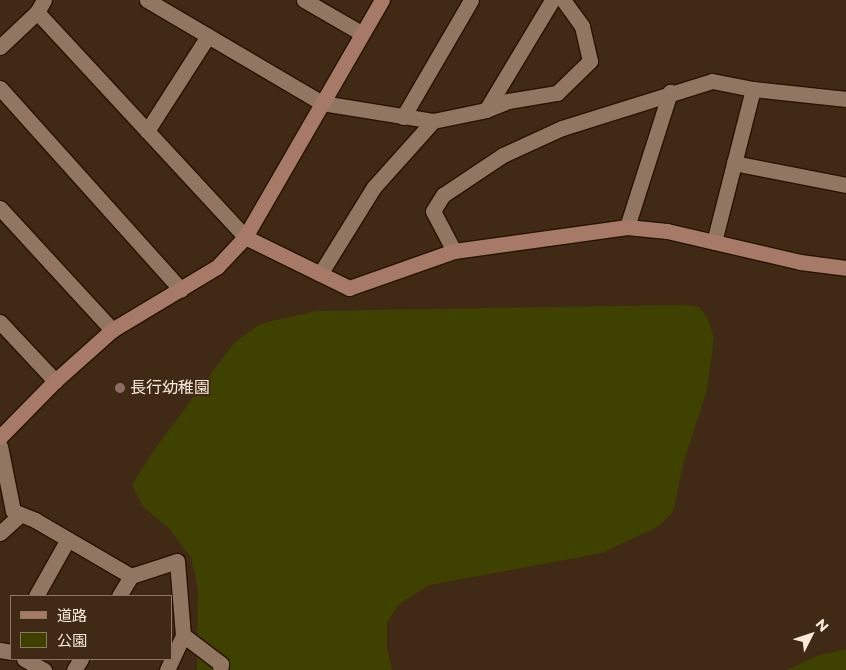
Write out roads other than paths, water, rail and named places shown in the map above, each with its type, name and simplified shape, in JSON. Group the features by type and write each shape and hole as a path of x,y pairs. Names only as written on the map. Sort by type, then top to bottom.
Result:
{"street":[{"path":"147,0 322,103 433,121 486,110 508,101 556,94 590,61 582,26 563,0"},
{"path":"304,0 361,33"},
{"path":"0,437 55,380 112,330 217,267 245,237 361,33 382,0"},
{"path":"404,117 470,0"},
{"path":"486,110 552,0"},
{"path":"0,47 40,6 147,131 245,237 349,288 454,251 627,227 667,231 800,262 846,268"},
{"path":"147,131 208,36"},
{"path":"454,251 433,211 443,195 503,155 562,128 670,92 712,81 754,89 846,99"},
{"path":"0,88 181,290"},
{"path":"714,242 754,89"},
{"path":"627,227 670,92"},
{"path":"320,274 374,187 433,121"},
{"path":"734,163 846,185"},
{"path":"0,208 112,330"},
{"path":"0,322 55,380"},
{"path":"0,446 13,510 68,539 131,576"},
{"path":"0,533 21,514"},
{"path":"37,595 68,539"},
{"path":"120,595 131,576 177,561 183,635 172,659"},
{"path":"183,635 221,664 220,670"},
{"path":"26,660 44,670"}],"place":[{"name":"長行幼稚園","path":"120,388"}]}
